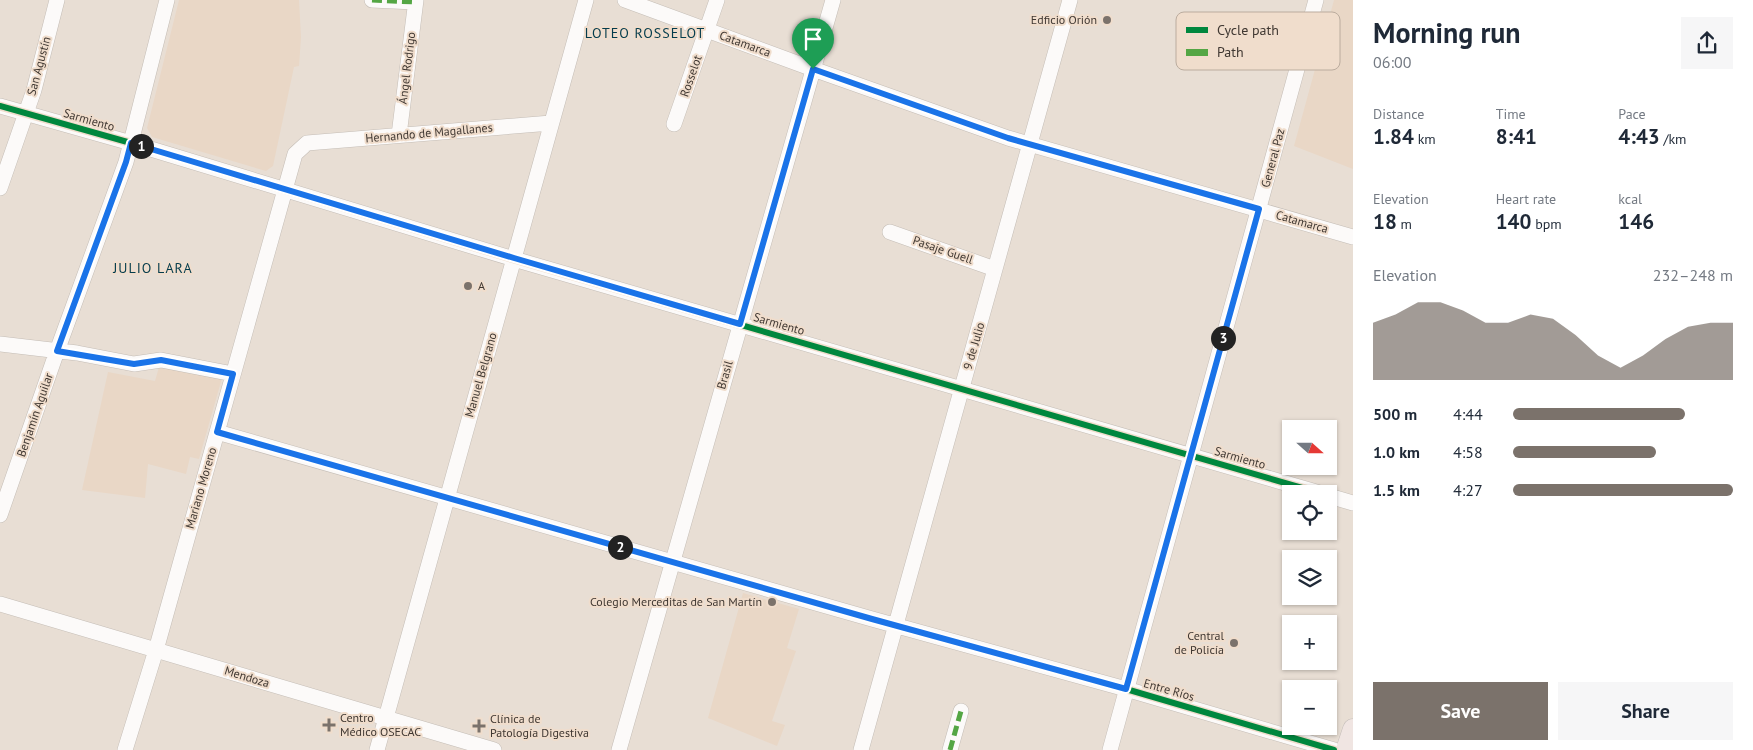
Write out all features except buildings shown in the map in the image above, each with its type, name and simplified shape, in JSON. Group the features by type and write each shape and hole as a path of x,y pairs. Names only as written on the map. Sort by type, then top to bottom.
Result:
{"main road":[{"path":"1346,750 1353,729"}],"street":[{"name":"San Agustín","path":"0,188 34,90 57,0"},
{"name":"Benjamín Aguilar","path":"0,515 126,162 167,0"},
{"path":"372,0 415,1"},
{"name":"Manuel Belgrano","path":"377,750 586,0"},
{"name":"Catamarca","path":"625,0 1008,138 1353,237"},
{"name":"Rosselot","path":"674,124 718,0"},
{"name":"Brasil","path":"619,750 833,0"},
{"name":"9 de Julio","path":"861,750 1070,0"},
{"name":"Ángel Rodrigo","path":"400,135 415,1"},
{"name":"General Paz","path":"1110,750 1297,70"},
{"name":"Sarmiento","path":"0,106 1293,485"},
{"name":"Hernando de Magallanes","path":"307,143 551,123"},
{"name":"Mariano Moreno","path":"125,750 156,650 295,154 307,143"},
{"name":"Pasaje Guell","path":"890,232 995,269"},
{"path":"0,344 134,364 161,360 233,374"},
{"name":"Entre Ríos","path":"217,432 1126,689 1334,750"},
{"path":"1337,498 1353,503"},
{"name":"Mendoza","path":"0,604 494,750"},
{"path":"950,750 961,711"}],"shaded area":[{"path":"179,0 299,0 301,37 299,66 294,67 273,166 266,171 152,137 147,128"},
{"path":"1334,0 1353,0 1353,169 1294,146 1315,70 1340,70 1340,12 1331,12"},
{"path":"160,364 222,378 199,459 190,457 186,474 148,464 145,498 82,490 108,372 155,381"},
{"path":"743,593 799,609 787,648 796,651 772,721 785,725 777,746 708,718"}],"marked path":[{"path":"372,0 415,2"},
{"path":"950,750 961,711"}],"cycle path":[{"path":"0,106 131,143 514,259 1292,485"},
{"path":"217,432 872,619 1126,689 1334,750"}],"place":[{"name":"Edficio Orión","path":"1107,20"},
{"name":"A","path":"468,286"},
{"name":"Colegio Merceditas de San Martín","path":"772,602"},
{"name":"Central de Policía","path":"1234,643"},
{"name":"Centro Médico OSECAC","path":"329,725"},
{"name":"Clínica de Patología Digestiva","path":"479,726"}],"district":[{"name":"LOTEO ROSSELOT","path":"645,33"},
{"name":"JULIO LARA","path":"153,268"}],"route":[{"path":"813,69 1008,138 1259,209 1126,689 872,619 217,432 233,374 161,360 134,364 57,351 126,162 131,143 740,324 813,69"}]}
